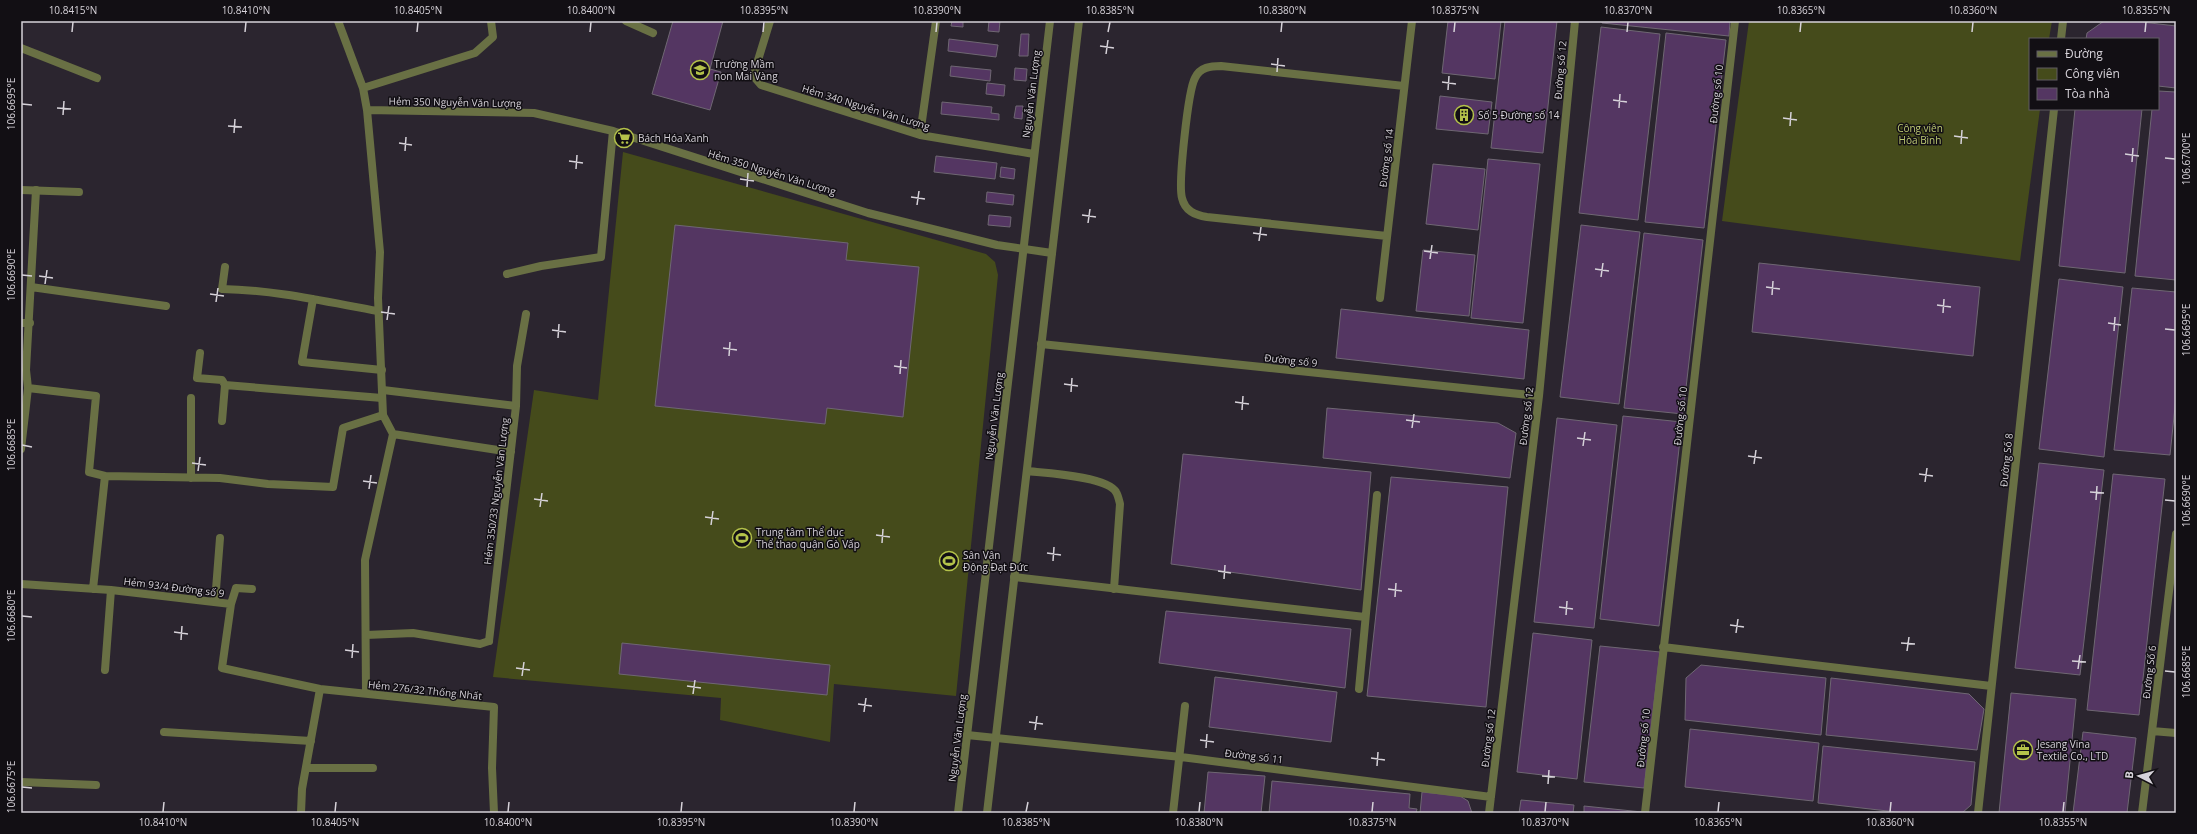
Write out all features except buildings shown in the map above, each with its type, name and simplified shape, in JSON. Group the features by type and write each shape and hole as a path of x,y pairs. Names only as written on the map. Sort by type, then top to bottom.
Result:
{"street":[{"path":"338,21 363,88 367,110 380,252 378,312 383,415 393,434 365,560 366,693"},
{"path":"363,88 475,53 493,37 492,21"},
{"path":"626,21 652,33"},
{"name":"Hẻm 340 Nguyễn Văn Lượng","path":"770,21 755,70 755,78 761,85 920,135 1034,154"},
{"path":"920,135 936,21"},
{"name":"Nguyễn Văn Lượng","path":"958,813 1050,21"},
{"path":"987,813 1079,21"},
{"name":"Đường số 14","path":"1380,298 1412,21"},
{"name":"Đường số 12","path":"1489,813 1539,396 1574,21"},
{"name":"Đường số 10","path":"1645,813 1735,21"},
{"path":"2061,38 2063,21"},
{"path":"21,48 97,78"},
{"path":"1387,236 1194,214 1185,206 1181,192 1186,140 1195,77 1206,68 1221,66 1404,86"},
{"name":"Hẻm 350 Nguyễn Văn Lượng","path":"367,110 534,113 612,131 868,213 1023,250 1052,253"},
{"name":"Đường Số 8","path":"1978,813 2054,110"},
{"path":"507,274 541,266 601,257 612,131"},
{"path":"21,190 79,192"},
{"path":"21,449 28,388 23,369 30,323 36,190"},
{"path":"225,267 222,289 242,289 313,299 378,312"},
{"path":"31,287 166,306"},
{"path":"313,299 302,362 382,370"},
{"path":"516,406 517,366 526,314"},
{"path":"21,323 30,323"},
{"name":"Đường số 9","path":"1041,344 1539,396"},
{"name":"Hẻm 350/33 Nguyễn Văn Lượng","path":"200,352 198,378 222,380 225,385 382,394 516,406 489,641 480,644 413,633 366,635"},
{"path":"222,421 225,385"},
{"path":"28,388 96,396 89,472 105,476 220,478 268,484 332,487 343,428 383,415"},
{"path":"191,398 191,478"},
{"path":"393,434 511,452"},
{"path":"1027,471 1079,476 1108,485 1116,491 1120,504 1114,589"},
{"path":"93,589 105,476"},
{"path":"1359,689 1377,495"},
{"name":"Đường Số 6","path":"2142,813 2176,534"},
{"path":"215,602 220,538"},
{"path":"1014,578 1365,617"},
{"name":"Hẻm 93/4 Đường số 9","path":"21,584 111,590 231,604 222,668 320,689"},
{"path":"231,604 236,588 252,589"},
{"path":"105,670 111,590"},
{"path":"1663,647 1991,686"},
{"path":"301,813 306,768 320,689"},
{"name":"Hẻm 276/32 Thống Nhất","path":"320,689 494,707 492,768 494,813"},
{"path":"1173,813 1181,757 1185,706"},
{"path":"2152,730 2176,733"},
{"path":"164,732 311,741"},
{"name":"Đường số 11","path":"967,736 1181,757 1491,797"},
{"path":"306,768 373,768"},
{"path":"21,782 96,785"}],"green space":[{"name":"Công viên Hòa Bình","path":"1749,21 2052,21 2049,38 2029,38 2029,110 2040,110 2020,261 1722,221"},
{"name":"Trung tâm Thể dục Thể thao quận Gò Vấp","path":"623,152 986,254 995,262 998,275 956,696 834,684 830,742 720,720 721,698 493,677 534,390 598,400"}],"place":[{"name":"Trường Mầm non Mai Vàng","path":"700,70"},
{"name":"Số 5 Đường số 14","path":"1464,115"},
{"name":"Bách Hóa Xanh","path":"624,138"},
{"name":"Trung tâm Thể dục Thể thao quận Gò Vấp","path":"742,538"},
{"name":"Sân Vận Động Đạt Đức","path":"949,561"},
{"name":"Jesang Vina Textile Co., LTD","path":"2023,750"}]}
